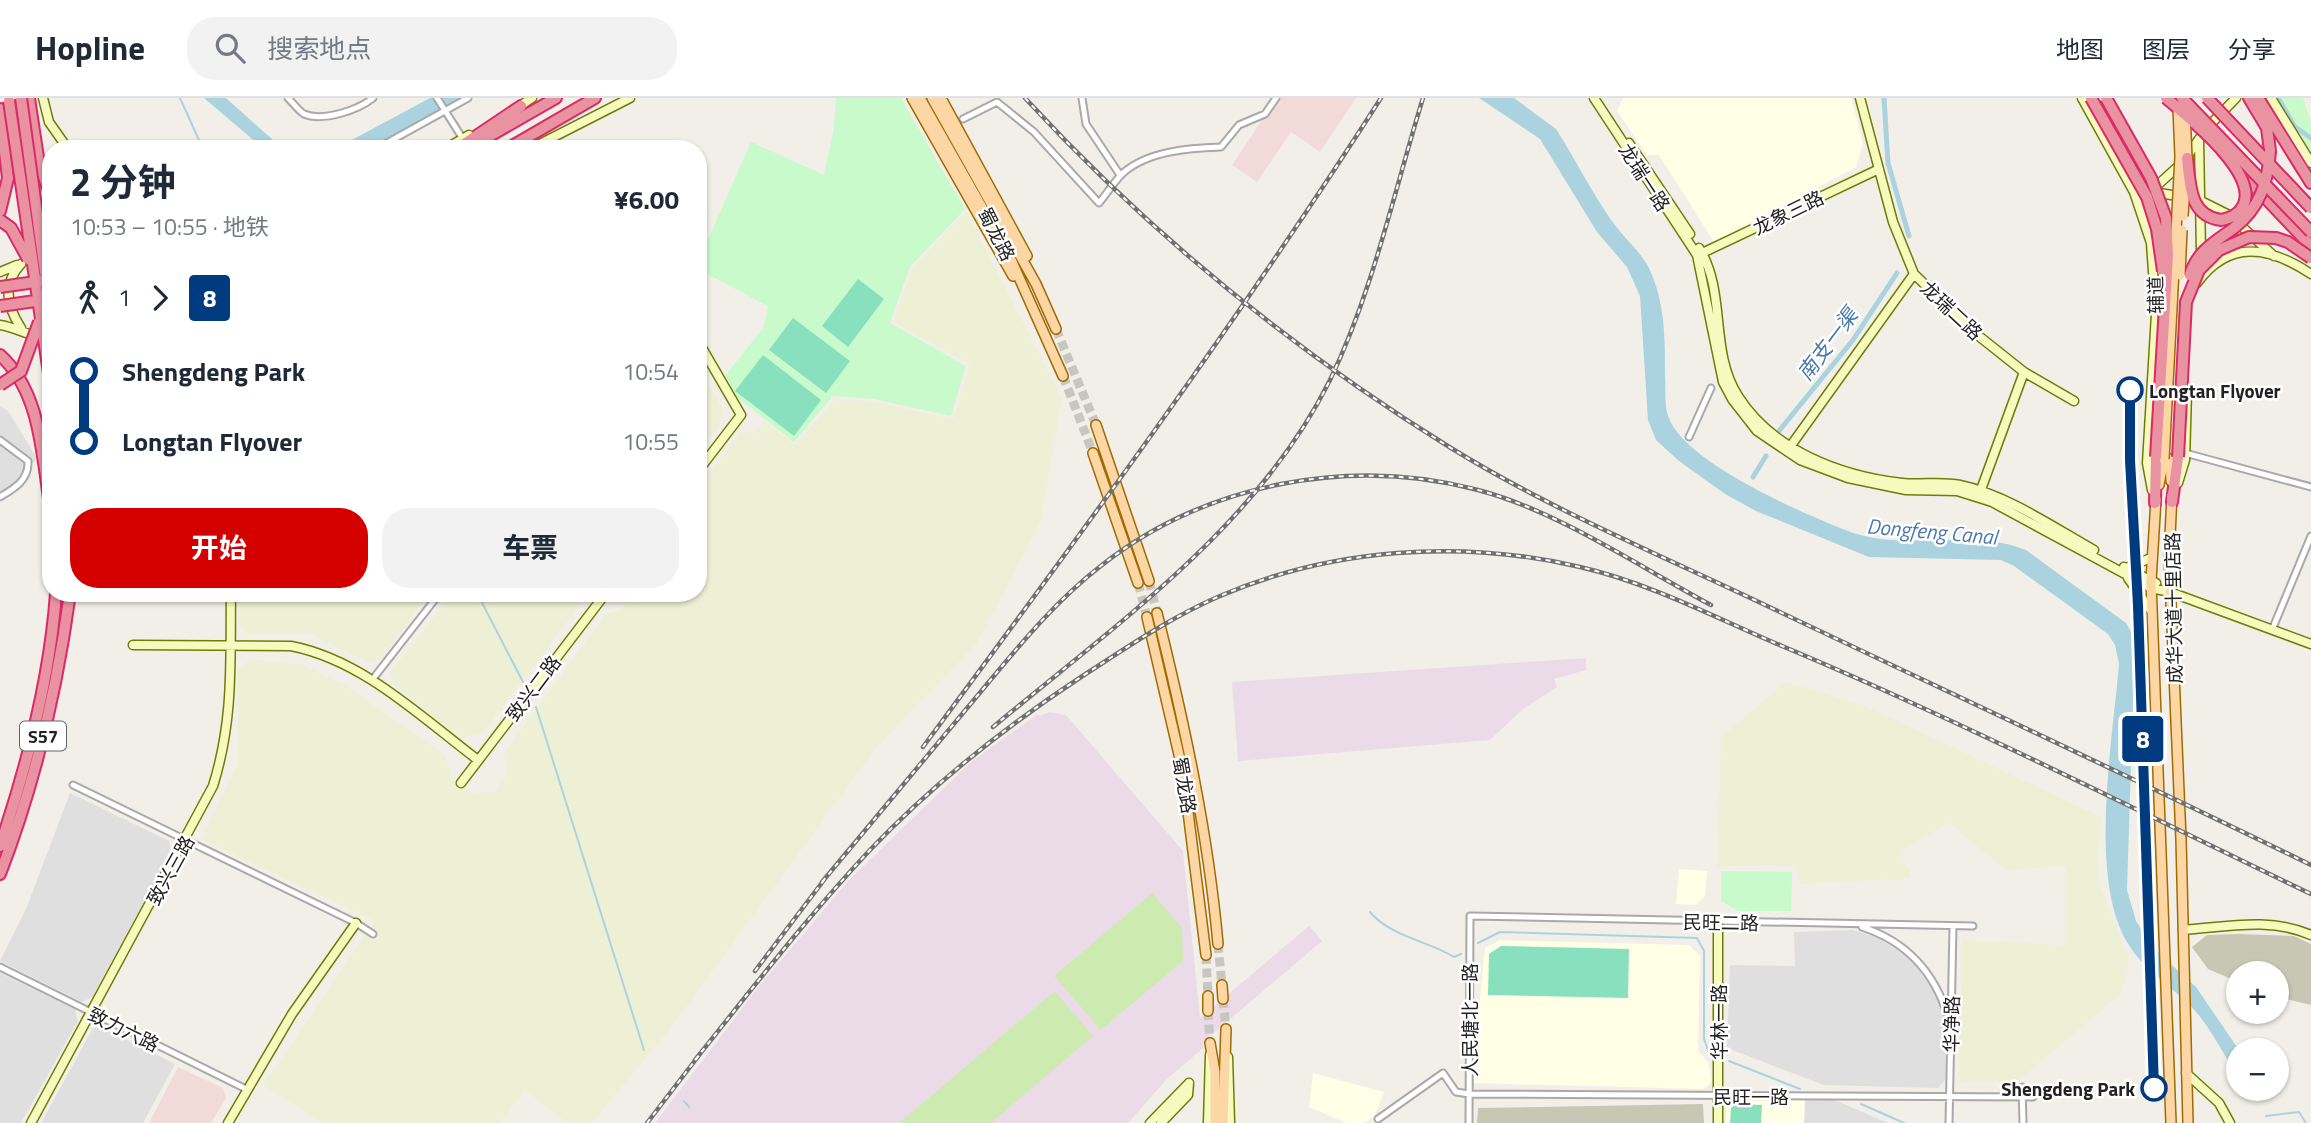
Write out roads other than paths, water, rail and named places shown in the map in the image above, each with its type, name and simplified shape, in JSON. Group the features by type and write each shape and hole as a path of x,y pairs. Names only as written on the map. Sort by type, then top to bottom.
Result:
{"highway":[{"path":"29,98 42,172"},
{"path":"472,140 555,98"},
{"path":"522,140 595,98"},
{"path":"554,121 606,98"},
{"path":"2105,98 2160,199 2168,236 2166,290 2172,502"},
{"path":"2166,98 2311,246"},
{"path":"2181,98 2311,232"},
{"path":"2207,98 2311,208"},
{"path":"2155,503 2170,457 2187,284 2207,247 2236,227 2253,209 2266,185 2270,151 2267,128 2249,98"},
{"path":"2258,98 2311,183"},
{"path":"2264,98 2311,174"},
{"path":"2086,99 2147,197 2157,229 2166,290"},
{"path":"0,211 8,178 12,101"},
{"path":"12,101 42,262"},
{"path":"470,140 521,106"},
{"path":"2187,159 2192,197 2203,213 2213,219 2235,216 2245,202 2246,189 2239,170"},
{"path":"0,220 11,229 42,270"},
{"path":"2186,302 2199,270 2219,250 2232,242 2249,237 2276,238 2288,242 2311,258"},
{"path":"0,285 14,285 42,274"},
{"path":"0,306 42,300"},
{"path":"0,315 18,303"},
{"path":"0,385 21,371 42,326"},
{"path":"0,355 12,368 33,408 42,460"},
{"name":"S57","path":"0,846 14,804 50,654 54,602"},
{"name":"S57","path":"0,874 23,813 48,717 62,657 69,602"}],"main road":[{"path":"912,98 1024,292"},
{"name":"蜀龙路","path":"920,98 1013,253 1036,284 1056,329"},
{"name":"蜀龙路","path":"932,98 1013,253 1024,292 1063,376"},
{"path":"941,98 1022,246 1036,284"},
{"path":"2170,457 2187,159 2181,98"},
{"path":"2170,457 2181,98"},
{"path":"1096,425 1149,581"},
{"path":"1093,453 1138,583"},
{"name":"成华大道十里店路","path":"2172,502 2170,592 2186,1073"},
{"name":"成华大道十里店路","path":"2155,503 2151,584 2171,1123"},
{"name":"蜀龙路","path":"1157,613 1193,770 1211,876 1218,944"},
{"name":"蜀龙路","path":"1147,617 1183,772 1206,955"},
{"path":"1222,985 1223,999"},
{"path":"1208,996 1208,1011"},
{"path":"1223,1123 1226,1029"},
{"path":"1210,1047 1215,1072 1215,1123"},
{"path":"2186,1073 2188,1123"}],"street":[{"path":"43,98 49,122 62,140"},
{"path":"288,98 304,114 328,116 366,104 373,98"},
{"path":"437,98 460,140"},
{"path":"393,140 468,98"},
{"path":"521,106 531,98"},
{"path":"548,140 630,98"},
{"path":"1082,98 1086,124 1120,175"},
{"path":"963,120 997,102 1034,132 1099,203 1114,187 1120,175 1140,162 1170,152 1221,148 1239,125 1265,114 1276,98"},
{"name":"龙瑞一路","path":"1594,98 1700,254"},
{"name":"龙瑞一路","path":"1601,98 1700,254"},
{"name":"龙瑞二路","path":"1860,98 1897,232 1914,274 1975,334 2024,372 2074,401"},
{"path":"2151,191 2184,161 2199,139 2236,98"},
{"path":"2271,98 2311,163"},
{"name":"辅道","path":"2086,99 2134,192 2151,243 2155,286 2147,463 2155,503"},
{"path":"2199,139 2202,250 2170,457 2311,487"},
{"name":"龙象三路","path":"1700,254 1879,169"},
{"path":"2134,192 2151,191 2202,201 2229,215 2274,256"},
{"path":"2197,283 2209,267 2224,256 2255,251 2274,256 2311,274"},
{"path":"1700,254 1714,296 1722,358 1730,380 1748,411 1788,449 1820,468 1876,486 1979,494 2151,584 2311,644"},
{"path":"0,272 37,259 42,269"},
{"path":"21,264 10,277 8,292 12,314 21,328"},
{"path":"1788,449 1914,274"},
{"path":"0,326 21,328 38,338 42,337"},
{"path":"707,356 741,415 707,459"},
{"path":"1979,494 2024,372"},
{"path":"1689,437 1711,388"},
{"path":"0,440 28,461 29,472 20,484 0,497"},
{"path":"2272,630 2311,536"},
{"path":"2125,571 2151,558"},
{"path":"2125,571 2152,612"},
{"name":"致兴三路","path":"31,1123 188,838 213,786 226,746 231,602"},
{"path":"372,680 433,602"},
{"name":"致兴二路","path":"461,783 599,602"},
{"path":"133,645 291,646 313,650 372,680 478,760"},
{"path":"73,785 188,838 373,934"},
{"name":"民旺二路","path":"1470,916 1857,926 1973,926"},
{"name":"人民塘北一路","path":"1469,1123 1470,916"},
{"name":"华林一路","path":"1718,922 1718,1123"},
{"path":"228,1123 292,1014 356,923"},
{"path":"2183,930 2272,923 2311,935"},
{"path":"1857,926 1902,946 1924,966 1940,992 1951,1033"},
{"name":"华净路","path":"1949,1123 1953,926"},
{"name":"致力六路","path":"0,967 248,1090"},
{"path":"1226,1040 1230,1123"},
{"path":"1208,1123 1210,1047"},
{"path":"1378,1119 1443,1073 1456,1092 1469,1094"},
{"path":"2186,1073 2219,1103 2230,1123"},
{"path":"1150,1123 1189,1083 1188,1095 1161,1123"},
{"path":"2022,1087 2023,1123"},
{"name":"民旺一路","path":"1469,1094 2034,1097"}],"water":[{"path":"204,98 226,98 273,140 253,140"},
{"path":"430,98 462,98 387,140 352,140"},
{"path":"1479,98 1514,98 1556,129 1610,218 1645,262 1652,275 1662,311 1668,416 1678,433 1696,451 1747,484 1848,531 1892,540 1982,540 2026,550 2126,623 2135,639 2127,890 2136,921 2153,948 2196,987 2231,1038 2226,1038 2226,1057 2197,1013 2134,953 2115,914 2108,881 2106,807 2119,664 2115,645 2108,634 2014,566 2001,560 1869,557 1756,511 1725,494 1679,461 1656,440 1648,420 1640,296 1627,267 1597,232 1540,139"}],"waterway":[{"path":"180,98 199,140"},
{"name":"南支一渠","path":"1884,98 1888,163 1909,236"},
{"name":"南支一渠","path":"2278,98 2295,127 2311,138"},
{"name":"南支一渠","path":"1779,431 1853,340 1897,273"},
{"name":"南支一渠","path":"1753,477 1766,456"},
{"path":"482,602 523,682"},
{"path":"536,707 644,1050"},
{"path":"1370,912 1399,933 1454,957 1461,954"},
{"path":"1478,943 1500,932 1697,938 1704,951 1704,1039 1709,1053"},
{"path":"1729,1061 1800,1089"},
{"path":"684,1101 689,1107"},
{"path":"1861,1104 1904,1123"},
{"path":"2266,1116 2299,1112 2306,1123"}],"tunnel":[{"path":"1056,329 1096,425"},
{"path":"1063,376 1093,453"},
{"path":"1149,581 1157,613"},
{"path":"1138,583 1147,617"},
{"path":"1218,944 1222,985"},
{"path":"1206,955 1208,996"},
{"path":"1223,999 1226,1029"},
{"path":"1208,1011 1210,1043"}],"railway":[{"path":"1025,98 1122,197 1226,288 1336,371 1451,448 1527,491 1605,530 2311,865"},
{"path":"923,747 1100,507 1215,345 1381,98"},
{"path":"993,727 1180,570 1224,527 1264,482 1300,433 1330,380 1359,312 1423,98"},
{"path":"822,882 1015,651 1065,597 1102,565 1143,537 1187,514 1233,496 1281,484 1331,477 1380,476 1430,480 1478,490 1508,499 1568,525 1711,605"},
{"path":"695,1060 802,927 870,850 944,779 1025,716 1149,634 1220,596 1307,567 1397,553 1443,551 1535,558 1632,582 1916,705 2311,894"},
{"path":"755,971 827,876"},
{"path":"647,1123 700,1054"}],"metro line":[{"name":"8","path":"2130,390 2130,460 2138,605 2154,1088"}],"place":[{"name":"Longtan Flyover","path":"2130,390"},
{"name":"Shengdeng Park","path":"2154,1088"}],"water label":[{"name":"Dongfeng Canal","path":"1932,531"}]}
